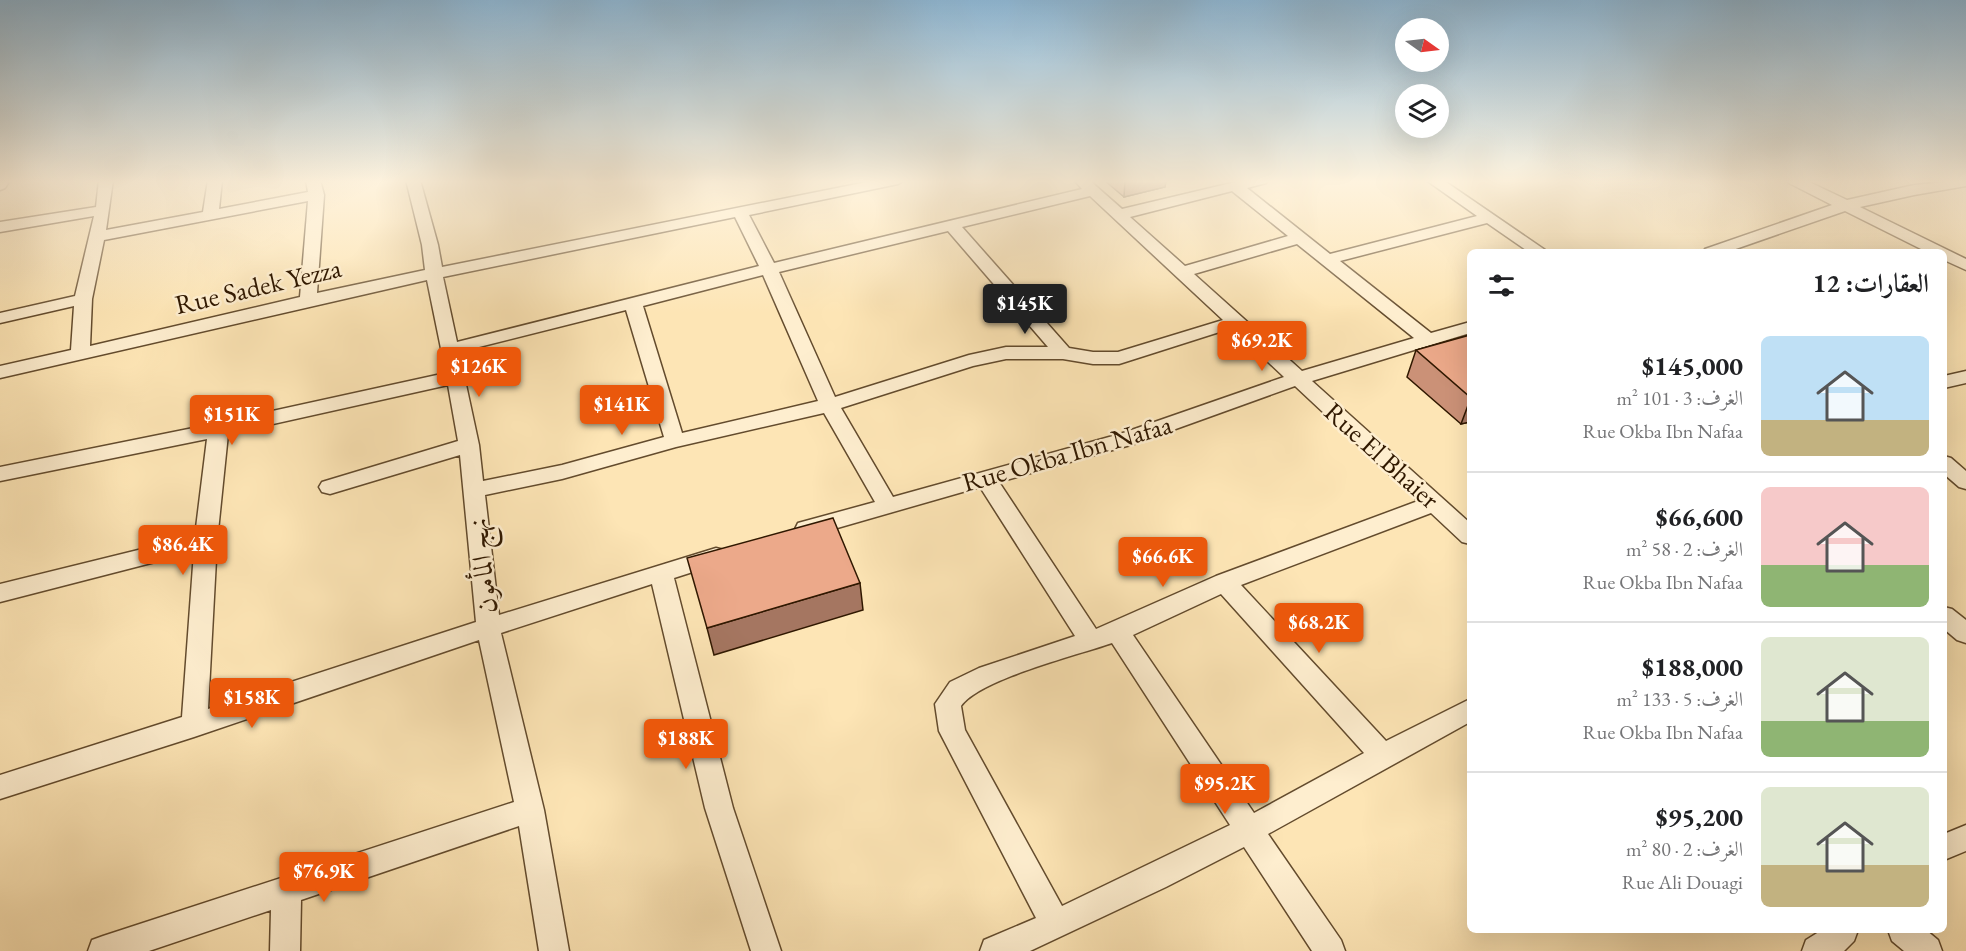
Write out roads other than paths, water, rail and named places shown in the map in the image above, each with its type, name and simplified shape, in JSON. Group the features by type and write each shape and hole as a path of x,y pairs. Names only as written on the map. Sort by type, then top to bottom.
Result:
{"street":[{"path":"0,227 16,224"},
{"path":"80,353 83,299 100,224"},
{"path":"97,237 165,224"},
{"path":"308,300 312,224"},
{"name":"نهج المأمون","path":"425,224 469,445 488,627 530,810 555,951"},
{"name":"Rue Sadek Yezza","path":"0,372 308,300 679,224"},
{"path":"746,224 769,269 829,405 887,505"},
{"path":"450,349 957,224"},
{"name":"Rue El Bhaier","path":"1127,224 1467,533"},
{"path":"1283,224 1428,340"},
{"path":"1326,260 1464,224"},
{"path":"1499,224 1536,249"},
{"path":"1720,249 1791,224"},
{"path":"1885,224 1934,249"},
{"path":"952,226 1063,353"},
{"path":"1180,273 1300,238"},
{"path":"1947,255 1964,263"},
{"path":"1947,268 1964,263"},
{"path":"0,318 83,299"},
{"path":"633,303 675,441"},
{"path":"475,490 562,472 675,441 829,405 969,361 1006,353 1063,353 1094,358 1119,358 1234,322"},
{"name":"Rue Okba Ibn Nafaa","path":"785,536 887,505 1127,439 1297,379 1467,328"},
{"path":"0,474 218,430 456,377"},
{"path":"1947,381 1966,377"},
{"path":"194,726 206,541 218,430"},
{"path":"330,488 469,445"},
{"path":"1947,466 1966,482"},
{"path":"986,478 1091,642"},
{"path":"1055,924 952,731 948,704 959,688 988,675 1117,632 1224,582 1435,503"},
{"path":"0,593 206,541"},
{"path":"0,787 194,726 488,627 740,549"},
{"path":"661,573 718,808 766,951"},
{"path":"1224,582 1382,755"},
{"path":"1947,618 1966,633"},
{"path":"1117,632 1330,951"},
{"path":"994,951 1055,924 1248,830 1382,755 1467,712"},
{"path":"103,951 530,810"},
{"path":"1947,846 1966,838"},
{"path":"285,951 286,891"},
{"path":"1817,951 1841,933"},
{"path":"1906,933 1927,951"}]}
